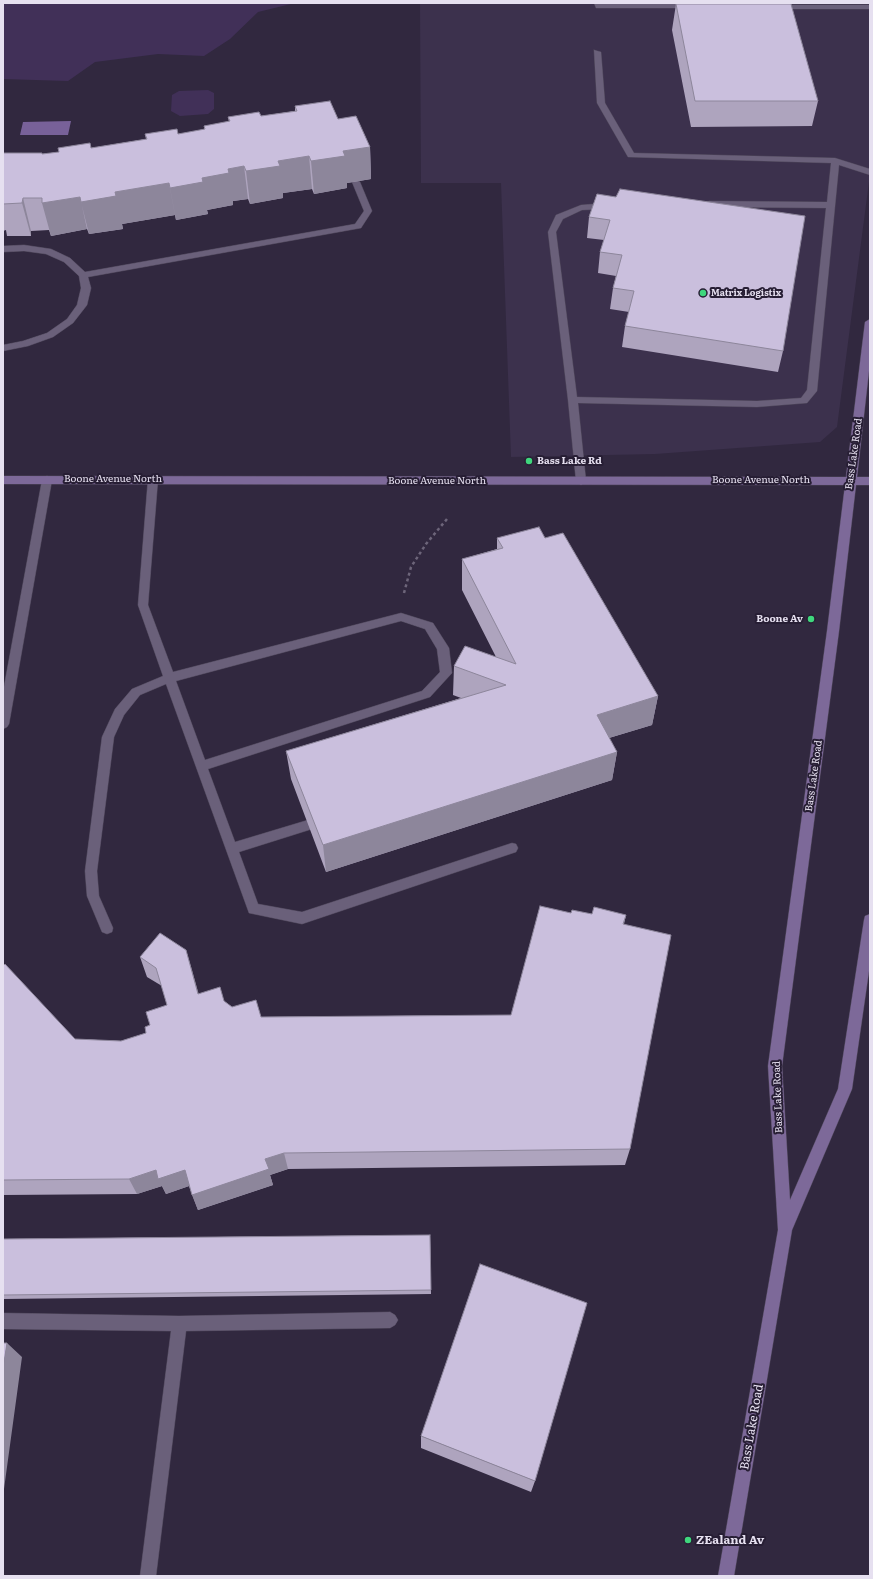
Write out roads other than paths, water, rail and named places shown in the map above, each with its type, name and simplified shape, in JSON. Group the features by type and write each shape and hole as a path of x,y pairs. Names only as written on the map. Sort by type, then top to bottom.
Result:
{"main road":[{"name":"Bass Lake Road","path":"726,1576 785,1230 775,1066 833,631 870,322"},
{"name":"Boone Avenue North","path":"3,480 870,481"},
{"name":"Bass Lake Road","path":"785,1230 845,1089 870,920"}],"lane":[{"path":"598,3 599,6 699,6"},
{"path":"768,6 870,7"},
{"path":"597,52 601,103 631,154 835,161 870,172"},
{"path":"573,400 757,404 804,401 812,391 835,161"},
{"path":"83,275 358,226 368,211 356,182"},
{"path":"700,204 830,205"},
{"path":"581,481 573,400 552,232 559,217 581,208 618,206"},
{"path":"3,249 24,248 48,251 67,260 83,275 86,288 82,305 70,321 50,335 25,344 3,348"},
{"path":"153,479 143,605 252,909 302,918 512,848"},
{"path":"3,724 48,480"},
{"path":"107,928 93,896 91,871 108,736 119,712 136,692 169,678 401,617 429,626 443,648 446,673 426,694 201,766"},
{"path":"231,849 308,825"},
{"path":"3,1321 178,1324 390,1320"},
{"path":"148,1576 178,1324"}],"place":[{"name":"Matrix Logistix","path":"703,293"},
{"name":"Bass Lake Rd","path":"529,461"},
{"name":"Boone Av","path":"811,619"},
{"name":"ZEaland Av","path":"688,1540"}]}
